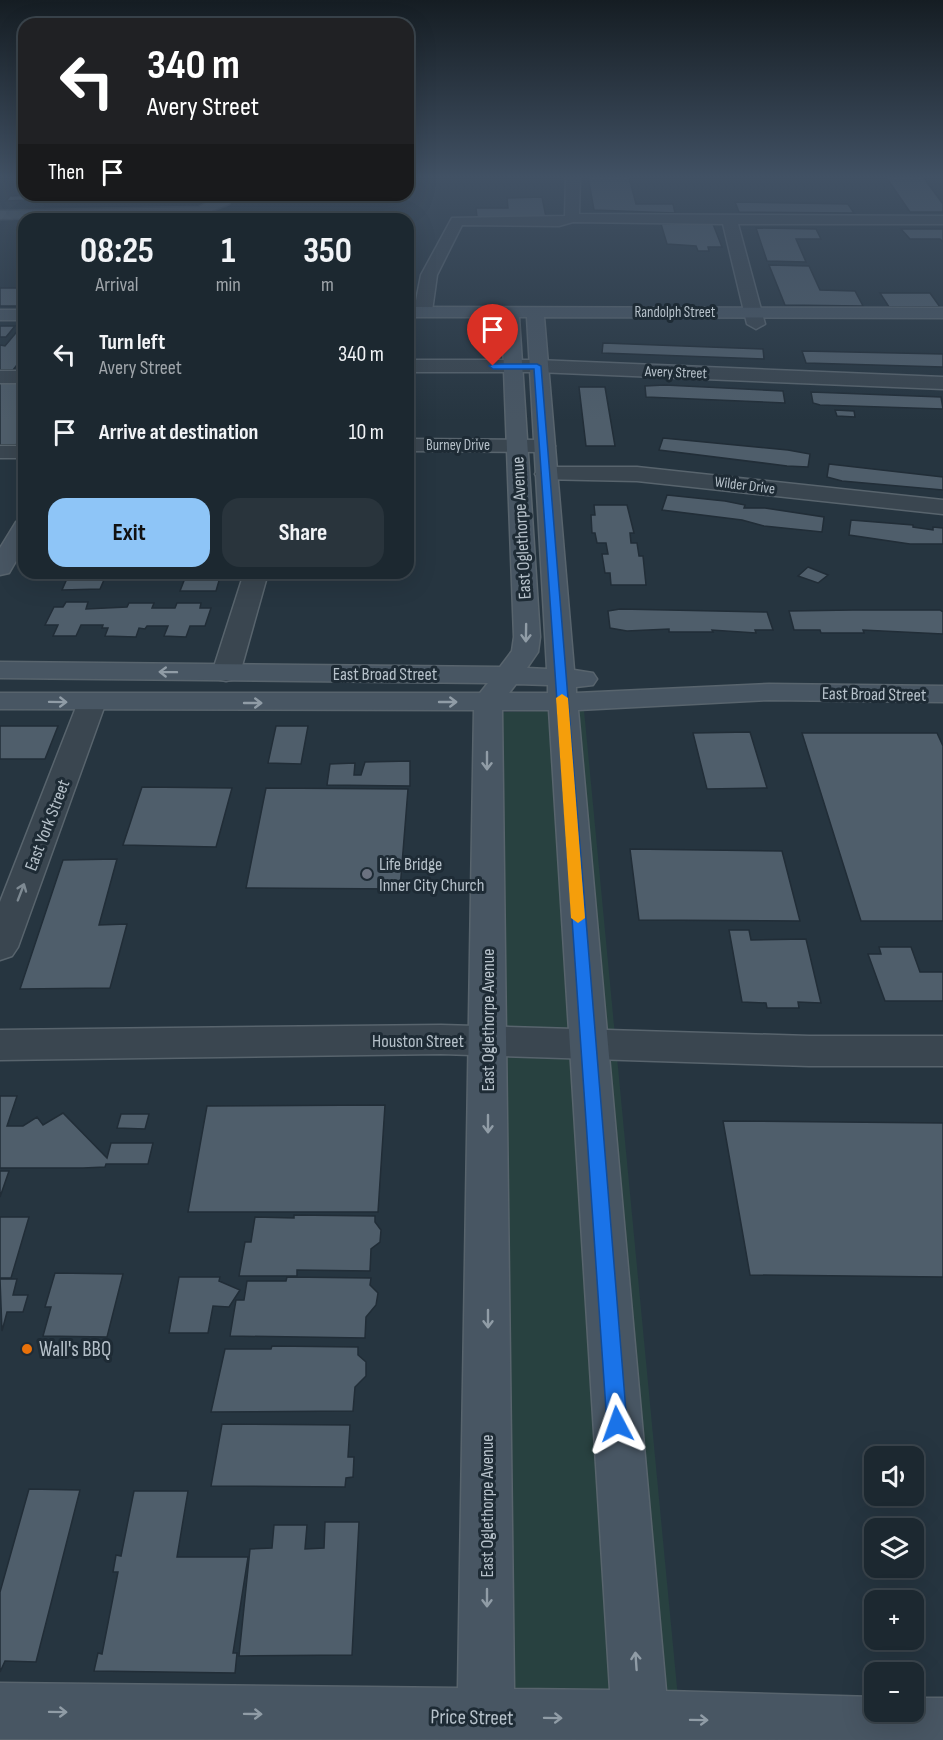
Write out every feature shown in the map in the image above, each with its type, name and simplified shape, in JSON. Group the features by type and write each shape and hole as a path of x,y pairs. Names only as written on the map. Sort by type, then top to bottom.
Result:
{"main road":[{"name":"Randolph Street","path":"415,312 511,318"},
{"name":"Randolph Street","path":"414,322 511,318 755,318 943,313"},
{"path":"0,315 18,315"},
{"name":"East Oglethorpe Avenue","path":"485,1729 489,1042 498,688 525,652 527,637 511,318"},
{"name":"East Oglethorpe Avenue","path":"536,318 537,366 587,1042 641,1729"},
{"name":"Randolph Street","path":"755,318 943,324"},
{"path":"0,568 18,537"},
{"name":"East Broad Street","path":"0,670 226,673 498,688 943,694"},
{"name":"East Broad Street","path":"0,701 92,702 498,688"},
{"name":"Price Street","path":"0,1711 485,1729 943,1727"}],"street":[{"path":"415,312 438,258"},
{"path":"739,258 755,318"},
{"name":"Avery Street","path":"414,366 537,366 943,383"},
{"path":"0,377 18,377"},
{"name":"Burney Drive","path":"414,445 544,446"},
{"path":"0,452 18,452"},
{"name":"Wilder Drive","path":"546,474 637,474 943,507"},
{"path":"226,673 254,579"},
{"name":"East York Street","path":"0,947 92,702"},
{"name":"Houston Street","path":"0,1045 205,1040 587,1042 875,1054 943,1051"}],"green space":[{"path":"584,710 682,1740 477,1740 475,713"}],"building":[{"path":"766,258 804,258 806,262 767,261"},
{"path":"769,265 809,266 820,290 855,291 863,306 785,305"},
{"path":"0,288 18,288 18,306 0,306"},
{"path":"880,293 930,293 940,307 889,307"},
{"path":"0,326 15,326 6,337 0,337"},
{"path":"18,330 18,364 13,370 0,370 0,345 5,346"},
{"path":"603,343 763,349 764,359 602,353"},
{"path":"802,351 943,354 943,367 806,363"},
{"path":"0,383 18,383 18,442 16,445 0,445"},
{"path":"645,386 783,391 785,403 646,397"},
{"path":"579,387 605,387 615,446 586,446"},
{"path":"811,392 941,397 943,409 820,405 813,403"},
{"path":"835,410 854,411 855,417 837,416"},
{"path":"663,438 810,454 808,467 659,450"},
{"path":"829,464 943,477 943,490 842,481 827,477"},
{"path":"667,495 725,501 745,505 744,508 765,508 824,517 822,532 764,526 742,520 662,510"},
{"path":"594,505 627,505 634,533 630,533 631,543 637,543 639,556 643,556 646,585 611,585 610,573 605,573 602,554 608,554 606,543 597,543 595,533 592,533 591,515 595,515"},
{"path":"851,520 913,525 913,527 933,530 933,527 943,528 943,544 910,544 849,535"},
{"path":"808,567 828,575 818,583 798,576"},
{"path":"67,579 104,579 100,589 62,590"},
{"path":"185,579 220,579 216,591 180,591"},
{"path":"66,602 88,602 86,609 127,607 129,603 154,603 152,608 175,608 177,603 201,603 200,608 211,608 205,626 190,626 186,637 164,636 168,626 139,628 136,637 105,636 108,628 102,628 103,625 81,625 76,636 53,636 58,625 45,625 54,607 63,607"},
{"path":"620,609 767,612 773,630 755,630 756,633 712,630 713,632 669,632 669,629 627,631 610,628 608,611"},
{"path":"940,610 943,612 943,634 863,630 864,633 821,633 820,630 794,630 789,611"},
{"path":"0,726 58,726 45,759 0,759"},
{"path":"276,726 308,726 301,764 268,763"},
{"path":"750,732 767,788 707,789 693,733"},
{"path":"802,733 937,733 943,746 943,921 861,921"},
{"path":"410,761 410,786 327,785 330,764 355,763 354,775 361,775 365,762"},
{"path":"142,787 232,788 216,847 123,845"},
{"path":"266,788 408,789 400,889 246,888"},
{"path":"630,849 782,851 800,921 639,920"},
{"path":"117,859 99,925 127,924 110,988 20,989 63,860"},
{"path":"729,930 749,930 751,940 806,939 821,1003 798,1002 799,1008 767,1008 766,1003 742,1002"},
{"path":"879,947 911,947 920,972 943,972 943,1001 885,1001 868,954 881,954"},
{"path":"0,1096 17,1096 7,1126 23,1126 37,1117 43,1125 63,1113 107,1158 111,1143 153,1143 148,1164 106,1164 105,1167 83,1168 0,1168"},
{"path":"385,1105 378,1212 188,1212 207,1106"},
{"path":"121,1114 149,1114 145,1129 117,1128"},
{"path":"723,1121 943,1123 943,1277 750,1275"},
{"path":"0,1171 9,1171 0,1197"},
{"path":"294,1215 375,1216 375,1222 381,1230 380,1242 371,1249 370,1271 297,1270 297,1276 239,1276 245,1242 251,1242 255,1217 294,1218"},
{"path":"0,1217 29,1217 11,1278 0,1278"},
{"path":"55,1273 123,1274 107,1337 43,1336 51,1307 45,1307"},
{"path":"179,1277 220,1277 219,1281 240,1290 229,1307 213,1306 208,1333 169,1333"},
{"path":"287,1277 371,1278 370,1285 378,1293 376,1305 366,1317 365,1338 230,1336 236,1300 244,1300 247,1281 286,1281"},
{"path":"0,1279 17,1279 13,1295 28,1295 23,1312 7,1312 2,1331"},
{"path":"272,1346 358,1347 358,1355 366,1362 366,1376 355,1387 353,1411 211,1412 225,1349 271,1349"},
{"path":"222,1424 350,1425 348,1457 354,1457 353,1477 346,1478 345,1487 211,1486"},
{"path":"29,1489 80,1490 36,1662 5,1661 0,1672 0,1592"},
{"path":"134,1491 188,1491 177,1557 248,1557 233,1653 237,1653 235,1673 94,1671 98,1653 102,1654 118,1572 113,1572 116,1555 121,1556"},
{"path":"325,1522 359,1522 352,1655 239,1656 250,1549 272,1548 274,1525 307,1525 305,1549 324,1548"}],"slow traffic":[{"path":"562,698 578,918"}],"place":[{"name":"Life Bridge Inner City Church","path":"367,874"},
{"name":"Wall's BBQ","path":"27,1349"}],"route":[{"path":"493,366 537,366 617,1424"}]}
